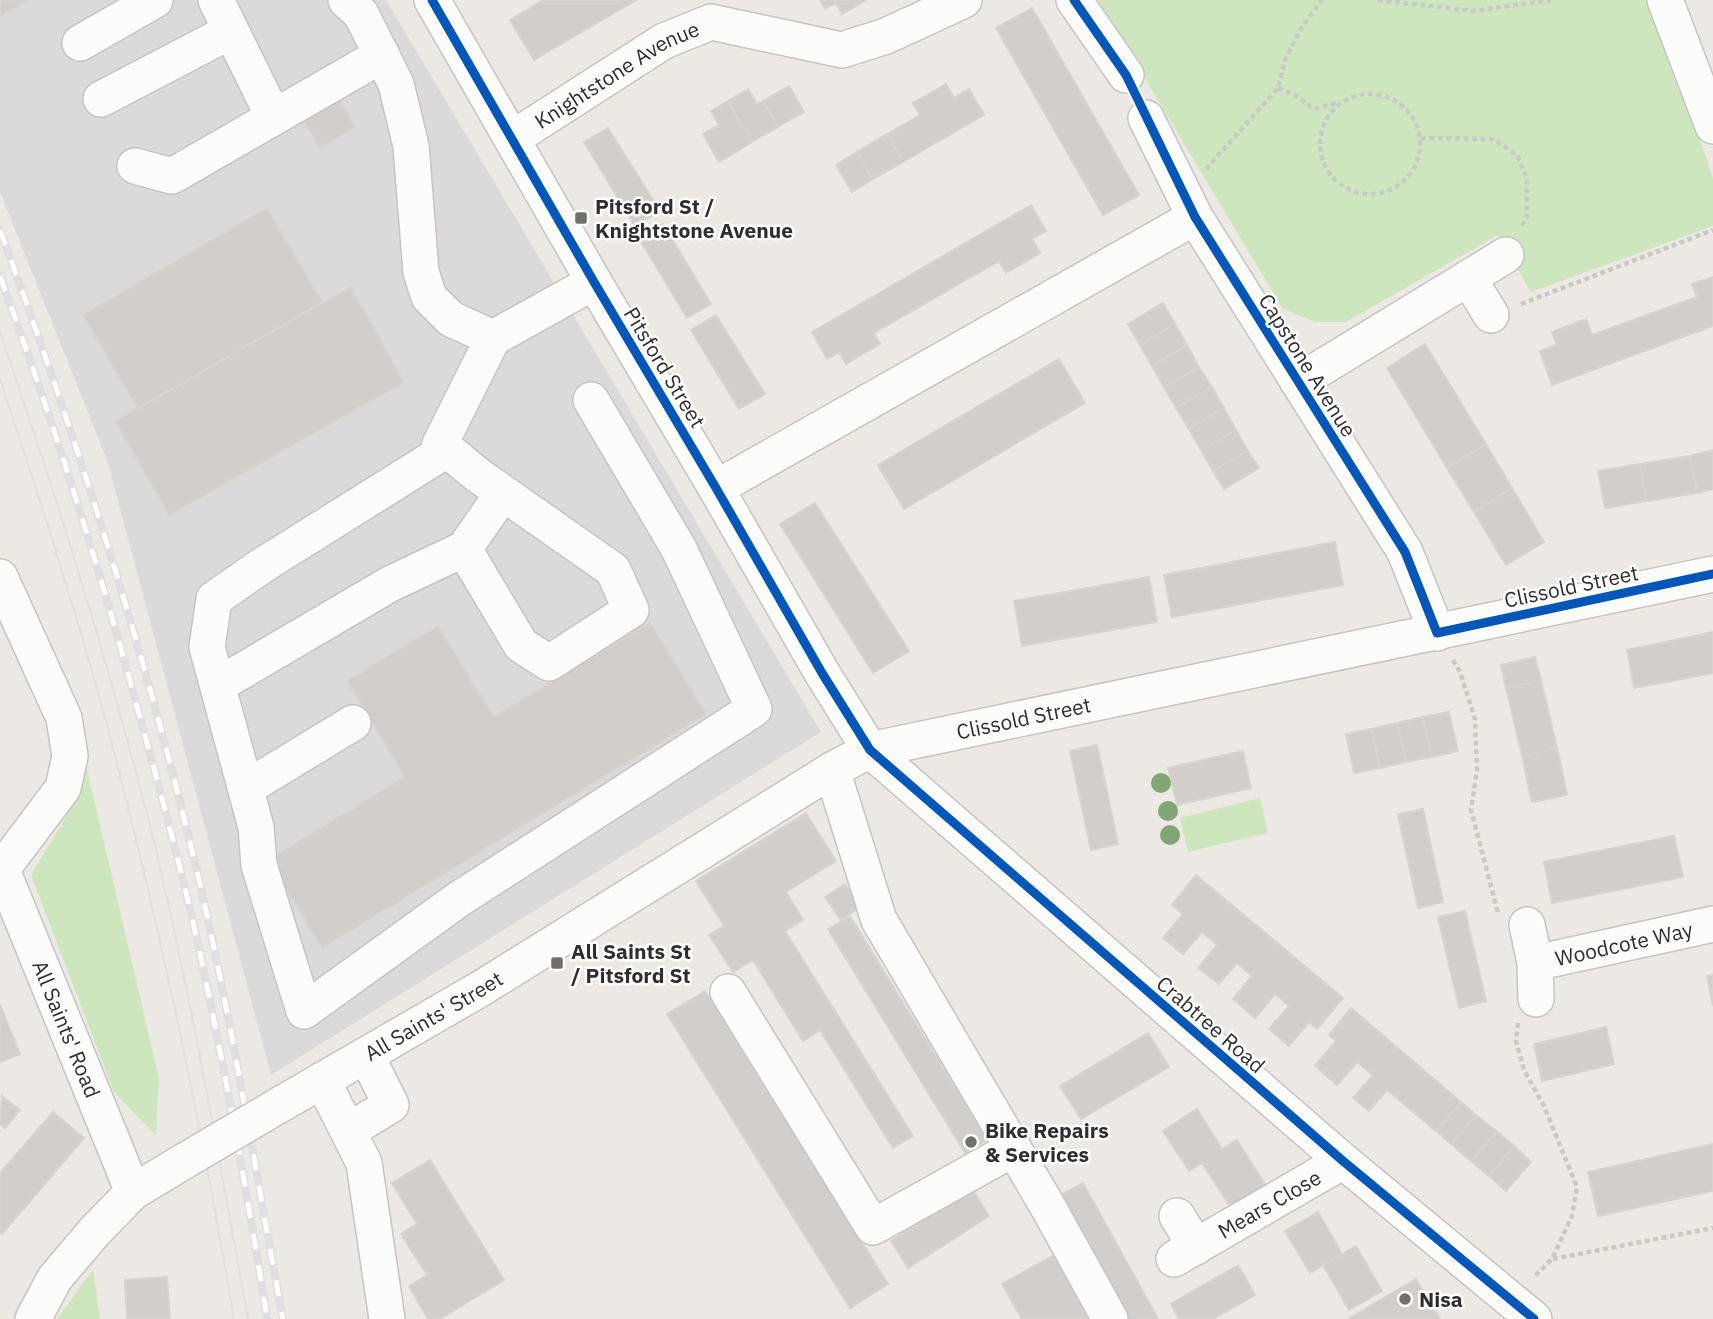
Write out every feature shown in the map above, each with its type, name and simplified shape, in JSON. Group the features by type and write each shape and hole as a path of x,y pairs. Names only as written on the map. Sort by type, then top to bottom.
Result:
{"street":[{"path":"80,43 155,0"},
{"path":"216,0 273,116"},
{"path":"346,0 361,14 396,84 411,146 421,272 429,297 451,319 494,338"},
{"name":"Pitsford Street","path":"432,0 822,673 870,750"},
{"name":"Knightstone Avenue","path":"513,138 664,41 711,22 842,50 886,36 964,0"},
{"path":"1074,0 1126,75"},
{"path":"1665,0 1713,126"},
{"path":"101,99 231,31"},
{"path":"135,166 172,176 382,55"},
{"name":"Capstone Avenue","path":"1146,118 1189,205 1405,552 1437,633"},
{"path":"716,488 1189,205"},
{"name":"Capstone Avenue","path":"1298,382 1506,255"},
{"path":"1469,279 1491,315"},
{"path":"591,400 679,550 754,709 459,899 304,1011 259,865 256,827 208,647 215,599 263,565 437,456 440,444 494,338 594,282"},
{"path":"440,444 503,494 613,569 631,610 549,663 521,645 464,549"},
{"path":"218,685 390,584 464,549 503,494"},
{"name":"Clissold Street","path":"870,750 1713,574"},
{"path":"0,577 64,718 70,756 63,788 1,867"},
{"path":"246,788 353,723"},
{"name":"All Saints' Street","path":"33,1319 55,1278 133,1192 480,989 832,769 870,750"},
{"name":"Crabtree Road","path":"870,750 1343,1161 1534,1319"},
{"path":"832,769 879,919 1110,1319"},
{"name":"All Saints' Road","path":"1,867 133,1192"},
{"name":"Woodcote Way","path":"1535,963 1713,924"},
{"name":"Woodcote Way","path":"1527,925 1535,963 1536,999"},
{"path":"728,992 873,1227 1013,1149"},
{"path":"348,1131 391,1105 366,1055"},
{"path":"322,1080 364,1163 387,1319"},
{"name":"Mears Close","path":"1177,1216 1185,1253 1343,1161"}],"path":[{"path":"1189,205 1278,88 1286,60 1300,30 1322,0"},
{"path":"1378,0 1408,1 1474,11 1551,0"},
{"path":"1278,88 1314,109 1363,93 1384,95 1406,108 1416,123 1420,138 1418,160 1408,178 1384,194 1357,194 1335,182 1323,166 1318,145 1325,118 1340,102"},
{"path":"1420,138 1493,139 1517,155 1527,179 1527,217 1506,255"},
{"path":"1491,315 1713,230"},
{"path":"1552,1259 1713,1228"}],"shaded area":[{"path":"0,0 386,0 821,732 271,1075 107,460 0,192"}],"green space":[{"path":"1098,0 1652,0 1713,178 1713,226 1531,292 1498,235 1346,322 1316,322 1283,309"},
{"path":"84,756 159,1079 156,1136 114,1092 31,875 72,807"},
{"path":"1260,798 1268,833 1188,852 1180,818"},
{"path":"93,1269 100,1319 57,1319"}],"building":[{"path":"0,0 29,0 0,16"},
{"path":"543,0 636,0 534,60 510,20"},
{"path":"820,0 866,0 842,14 836,3 825,9"},
{"path":"1032,8 1139,195 1103,215 996,28"},
{"path":"946,84 954,98 969,89 984,115 903,162 887,134 920,115 913,103"},
{"path":"789,86 804,112 778,127 763,101"},
{"path":"748,89 757,104 763,101 778,127 752,142 728,101"},
{"path":"337,96 355,127 320,148 301,117"},
{"path":"728,101 752,142 719,162 703,134 719,125 711,111"},
{"path":"608,128 660,211 635,226 584,142"},
{"path":"887,134 903,162 873,179 857,152"},
{"path":"857,152 873,179 852,192 836,165"},
{"path":"1031,205 1046,231 1032,239 1040,253 1006,273 999,261 874,333 880,344 846,364 839,352 827,359 812,332"},
{"path":"267,208 322,302 138,409 83,315"},
{"path":"663,224 711,304 687,318 639,238"},
{"path":"1713,277 1713,326 1552,385 1540,351 1557,345 1552,332 1586,319 1592,335 1697,297 1692,284"},
{"path":"351,287 404,382 169,515 115,421"},
{"path":"1163,303 1175,324 1140,345 1128,324"},
{"path":"716,315 765,394 739,409 691,330"},
{"path":"1175,324 1187,345 1152,366 1140,345"},
{"path":"1425,344 1486,444 1447,468 1387,368"},
{"path":"1187,345 1199,367 1164,387 1152,366"},
{"path":"1059,359 1085,403 904,509 878,465"},
{"path":"1199,367 1212,387 1176,408 1164,387"},
{"path":"1212,387 1224,408 1189,429 1176,408"},
{"path":"1224,408 1236,430 1201,450 1189,429"},
{"path":"1236,430 1248,451 1213,471 1201,450"},
{"path":"1486,444 1512,488 1474,512 1447,468"},
{"path":"1713,450 1713,489 1697,493 1690,456"},
{"path":"1248,451 1259,468 1224,489 1213,471"},
{"path":"1690,456 1697,493 1646,501 1640,464"},
{"path":"1640,464 1646,501 1605,508 1598,471"},
{"path":"1512,488 1544,542 1506,565 1474,512"},
{"path":"815,503 909,651 873,673 780,524"},
{"path":"1335,542 1343,585 1172,617 1164,575"},
{"path":"1149,577 1157,622 1022,646 1014,601"},
{"path":"650,622 706,714 322,948 268,860 405,777 347,681 438,626 494,717"},
{"path":"1713,632 1713,673 1634,688 1627,650"},
{"path":"1535,657 1541,680 1506,688 1501,665"},
{"path":"1541,680 1557,748 1522,756 1506,688"},
{"path":"1449,712 1458,751 1432,757 1423,717"},
{"path":"1423,717 1432,757 1406,762 1397,723"},
{"path":"1397,723 1406,762 1380,768 1371,729"},
{"path":"1371,729 1380,768 1354,773 1346,734"},
{"path":"1097,745 1118,844 1091,850 1070,751"},
{"path":"1557,748 1567,795 1532,802 1522,756"},
{"path":"1243,751 1251,788 1177,805 1168,768"},
{"path":"1423,809 1443,902 1418,908 1398,814"},
{"path":"806,813 836,861 786,892 803,920 785,931 913,1136 893,1148 820,1030 803,1041 753,960 733,972 709,935 724,926 696,881"},
{"path":"1674,836 1683,877 1552,903 1544,862"},
{"path":"1196,875 1343,998 1317,1029 1309,1022 1289,1046 1269,1029 1289,1006 1275,994 1255,1018 1233,999 1252,976 1237,963 1219,984 1198,968 1217,945 1202,932 1183,954 1163,938 1183,914 1172,905"},
{"path":"845,884 860,907 841,920 825,897"},
{"path":"1465,911 1486,1001 1459,1008 1438,917"},
{"path":"850,916 987,1140 965,1153 828,929"},
{"path":"1713,975 1713,1006 1707,976"},
{"path":"705,991 888,1284 850,1308 667,1014"},
{"path":"0,1005 20,1054 0,1062"},
{"path":"1351,1008 1461,1102 1436,1131 1387,1090 1369,1111 1353,1098 1373,1075 1357,1062 1337,1085 1315,1066 1336,1041 1329,1035"},
{"path":"1606,1027 1614,1064 1542,1081 1534,1044"},
{"path":"1148,1033 1169,1067 1081,1119 1060,1086"},
{"path":"2,1096 20,1110 5,1128 0,1124"},
{"path":"1461,1102 1476,1115 1451,1144 1436,1131"},
{"path":"1197,1109 1222,1149 1237,1140 1266,1186 1232,1209 1202,1163 1189,1171 1163,1131"},
{"path":"53,1112 84,1138 2,1234 0,1173"},
{"path":"1476,1115 1496,1131 1471,1161 1451,1144"},
{"path":"1496,1131 1514,1146 1489,1176 1471,1161"},
{"path":"1713,1144 1713,1191 1598,1216 1588,1172"},
{"path":"1514,1146 1531,1162 1506,1191 1489,1176"},
{"path":"430,1160 504,1280 440,1319 428,1319 409,1286 427,1275 401,1234 417,1224 392,1183"},
{"path":"1083,1183 1158,1319 1127,1319 1059,1196"},
{"path":"972,1189 989,1216 908,1268 891,1241"},
{"path":"1318,1212 1342,1254 1310,1273 1285,1231"},
{"path":"1356,1246 1382,1291 1349,1310 1323,1265"},
{"path":"1054,1255 1090,1319 1022,1319 1002,1284"},
{"path":"1238,1265 1255,1295 1213,1319 1179,1319 1171,1304"},
{"path":"167,1277 170,1319 127,1319 125,1280"},
{"name":"Nisa","path":"1416,1279 1440,1319 1348,1319"}],"tram line":[{"path":"0,332 83,586 154,842 193,1020 248,1319"},
{"path":"0,379 81,633 143,867 177,1017 234,1319"}],"railway":[{"path":"0,230 86,479 162,731 215,954 283,1319"},
{"path":"0,276 89,539 172,836 197,938 221,1058 267,1319"}],"cycle path":[{"path":"432,0 822,673 870,750 1343,1161 1534,1319"},
{"path":"1074,0 1126,75 1195,217 1405,552 1437,633 1713,574"}],"place":[{"name":"Pitsford St / Knightstone Avenue","path":"581,218"},
{"name":"All Saints St / Pitsford St","path":"557,963"},
{"name":"Bike Repairs & Services","path":"971,1142"},
{"name":"Nisa","path":"1405,1299"}]}
